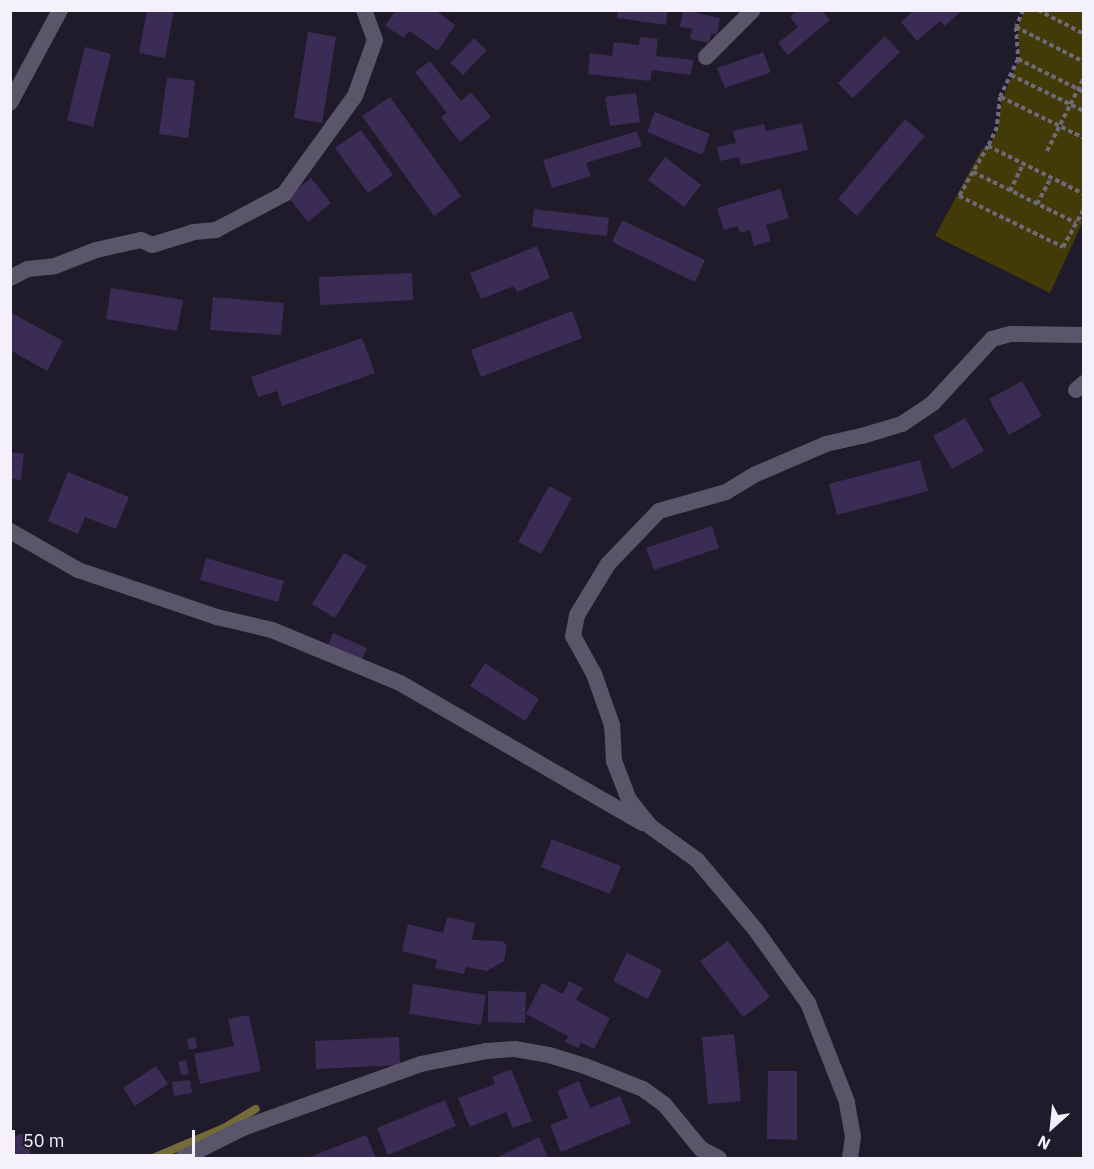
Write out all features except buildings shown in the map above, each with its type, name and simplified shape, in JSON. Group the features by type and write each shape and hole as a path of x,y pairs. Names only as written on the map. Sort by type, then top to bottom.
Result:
{"street":[{"path":"10,103 60,10"},
{"path":"10,278 28,269 55,266 96,250 141,240 152,245 194,232 216,230 284,194 355,96 375,40 364,10"},
{"path":"706,57 753,10"},
{"path":"651,827 629,800 614,761 612,725 594,674 573,636 582,604 608,564 659,511 726,492 756,474 826,444 902,424 933,403 992,339 1011,334 1083,335"},
{"path":"10,531 78,570 218,617 272,630 400,682 566,781 651,827 697,860 754,929 808,1003 847,1102 853,1137 850,1158"},
{"path":"183,1158 243,1128 411,1068 486,1051 515,1048 585,1066 643,1089 664,1104 701,1149 719,1158"}],"path":[{"path":"1023,10 1016,27 1018,58 1000,97 997,127 959,196 1064,247 1083,209"},
{"path":"1038,10 1083,34"},
{"path":"1016,27 1083,62"},
{"path":"1018,58 1083,92"},
{"path":"1011,75 1083,111"},
{"path":"1047,151 1083,77"},
{"path":"1000,97 1083,138"},
{"path":"988,146 1083,194"},
{"path":"1010,191 1023,164"},
{"path":"973,172 1076,223"},
{"path":"1037,204 1051,177"}],"shaded area":[{"path":"1026,10 1083,11 1083,221 1050,293 935,236 982,149 989,149 998,128 1002,100 1020,57 1018,26"}],"waterway":[{"path":"153,1158 224,1128 256,1109"}]}
